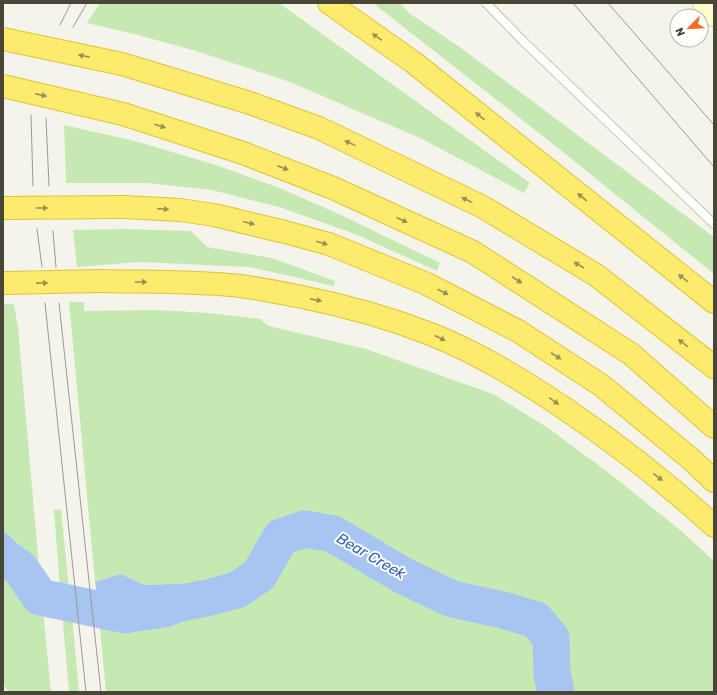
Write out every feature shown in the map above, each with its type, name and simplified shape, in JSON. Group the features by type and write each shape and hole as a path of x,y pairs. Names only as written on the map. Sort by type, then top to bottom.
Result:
{"highway":[{"path":"329,3 413,62 714,302"},
{"path":"3,38 122,64 250,103 319,128 483,208 596,275 714,367"},
{"path":"3,86 123,114 243,152 319,182 473,252 631,354 714,427"},
{"path":"3,208 124,207 180,210 214,215 329,244 427,284 518,331 600,385 692,460 714,481"},
{"path":"3,284 102,281 186,282 243,286 360,310 434,336 498,366 528,383 599,431 669,486 714,526"}],"street":[{"path":"704,3 714,15"}],"lane":[{"path":"486,3 523,42 714,224"}],"green space":[{"path":"100,3 279,3 530,183 524,193 422,139 290,82 196,51 87,23"},
{"path":"373,3 400,3 409,13 461,48 714,237 714,274 558,148"},
{"path":"64,125 135,141 216,165 280,188 343,216 440,263 437,271 355,234 279,207 212,190 147,183 66,183"},
{"path":"124,229 191,231 207,247 272,258 335,281 334,286 249,267 139,262 77,267 73,230"},
{"path":"69,302 84,302 84,311 157,310 209,313 260,319 269,326 366,349 493,394 548,428 609,473 680,530 714,561 714,692 106,692 100,629 129,633 169,627 240,600 225,582 144,585 121,574 95,582"},
{"path":"3,304 14,304 18,328 40,577 14,540 3,531"},
{"path":"61,509 69,589 60,589 54,510"},
{"path":"3,567 43,610 51,692 9,692 3,684"},
{"path":"62,613 72,616 79,692 69,692"}],"water":[{"path":"3,531 14,540 40,577 43,610 3,568"},
{"path":"121,574 144,585 225,582 240,600 169,627 129,633 100,629 95,582"}],"pier":[{"path":"95,580 100,631 98,629 93,582"}],"waterway":[{"name":"Bear Creek","path":"3,556 20,568 40,597 125,615 237,590 259,575 281,537 305,529 333,534 402,575 452,599 503,610 536,620 551,638 552,674 556,692"}],"tram line":[{"path":"60,25 71,3"},
{"path":"73,27 87,3"},
{"path":"573,3 714,167"},
{"path":"608,3 714,125"},
{"path":"31,115 33,186"},
{"path":"46,118 49,186"},
{"path":"37,229 42,267"},
{"path":"53,231 56,267"},
{"path":"45,303 86,692"},
{"path":"59,303 101,692"}]}
